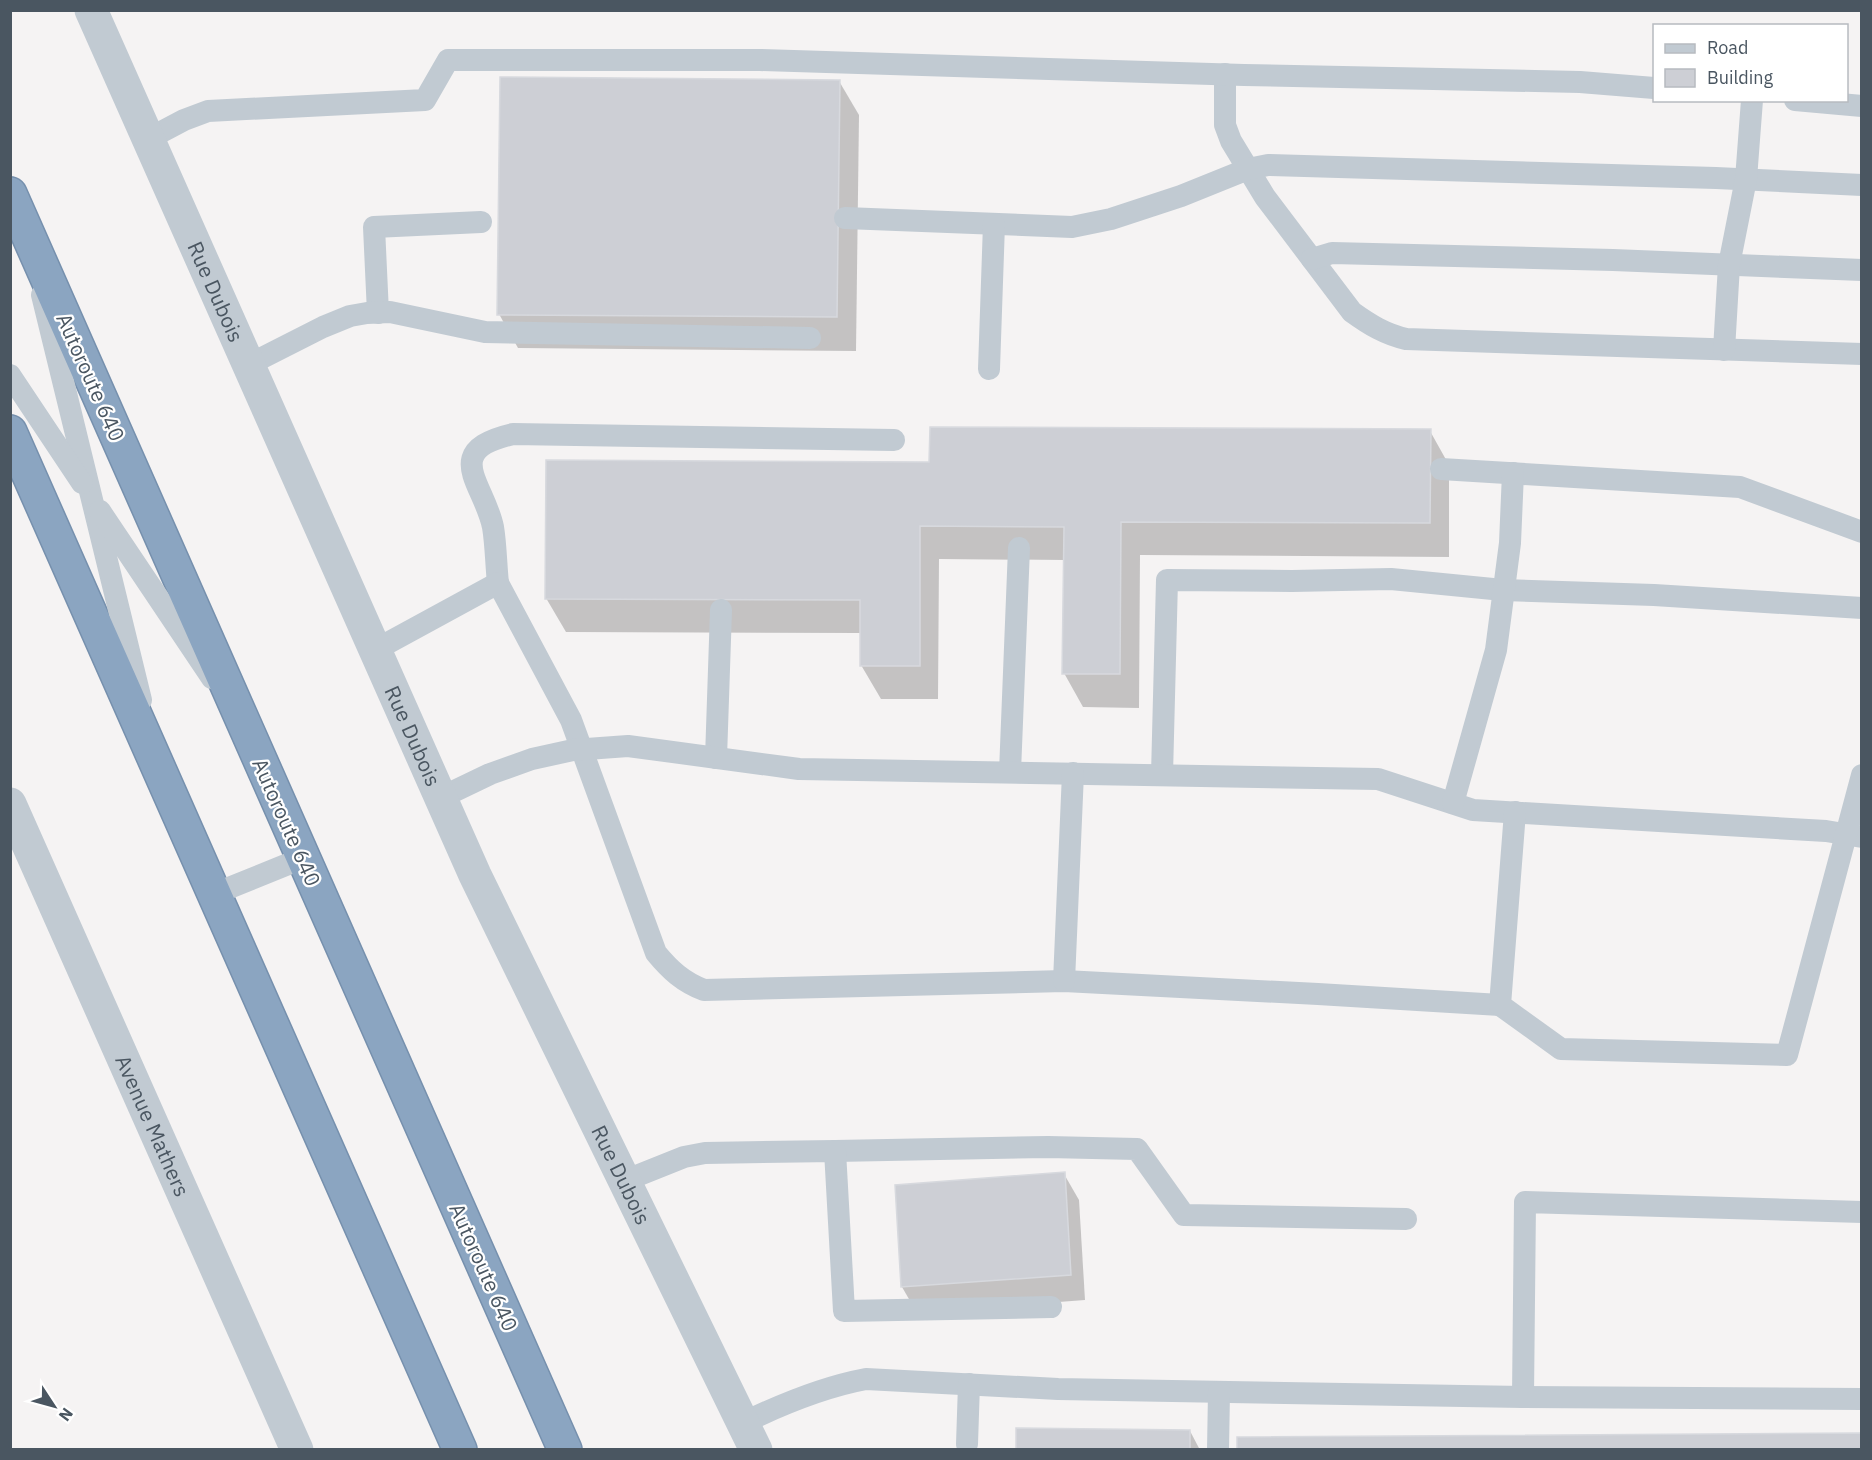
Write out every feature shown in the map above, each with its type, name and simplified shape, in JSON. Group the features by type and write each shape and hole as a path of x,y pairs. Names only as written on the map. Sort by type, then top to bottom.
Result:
{"highway":[{"name":"Autoroute 640","path":"10,194 565,1449"},
{"path":"10,432 460,1449"}],"street":[{"name":"Rue Dubois","path":"91,10 489,905 749,1436"},
{"name":"Avenue Mathers","path":"10,804 297,1449"}],"lane":[{"path":"148,139 184,120 208,111 425,100 448,60 760,60 1225,75 1580,82 1653,88"},
{"path":"1225,75 1225,125 1231,141 1265,197 1352,312 1387,334 1407,339 1862,354"},
{"path":"1724,350 1729,265 1746,179 1752,102"},
{"path":"1817,102 1862,106"},
{"path":"845,218 1072,227 1087,225 1181,196 1248,169 1268,165 1298,164 1862,185"},
{"path":"378,313 374,227 481,222"},
{"path":"989,369 994,224"},
{"path":"27,231 156,763"},
{"path":"1312,260 1332,253 1862,270"},
{"path":"248,366 323,327 350,316 390,312 485,332 810,338"},
{"path":"10,375 247,732"},
{"path":"894,440 513,434 497,437 483,444 475,452 471,461 471,472 492,526 498,583 571,720 642,920 656,953 669,969 688,984 704,990 1064,981 1318,994 1500,1005 1561,1049 1787,1055 1854,835 1862,775"},
{"path":"1441,469 1740,487 1862,532"},
{"path":"1453,803 1496,650 1510,543 1513,473"},
{"path":"1010,772 1019,549"},
{"path":"1162,775 1167,580 1391,579 1503,590 1654,595 1862,608"},
{"path":"375,650 498,583"},
{"path":"716,758 721,610"},
{"path":"440,798 490,774 532,759 582,749 628,746 799,769 1378,779 1473,810 1826,831 1854,835"},
{"path":"1064,981 1073,773"},
{"path":"1500,1005 1515,812"},
{"path":"214,894 303,858"},
{"path":"624,1181 684,1157 705,1154 1048,1147 1137,1149 1184,1215 1406,1219"},
{"path":"835,1151 844,1311 1051,1307"},
{"path":"1523,1397 1525,1202 1862,1212"},
{"path":"749,1436 789,1401 866,1379 1059,1389 1523,1397 1862,1399"},
{"path":"967,1444 969,1384"},
{"path":"1218,1449 1219,1392"}],"building":[{"path":"500,77 840,80 837,317 497,315"},
{"path":"930,427 1431,429 1430,523 1121,522 1120,674 1062,674 1064,527 920,526 920,666 860,666 860,600 545,599 546,460 929,462"},
{"path":"1065,1172 1071,1275 901,1287 895,1185"},
{"path":"1016,1428 1190,1430 1190,1450 1016,1450"},
{"path":"1862,1433 1862,1450 1237,1450 1237,1437"}]}
